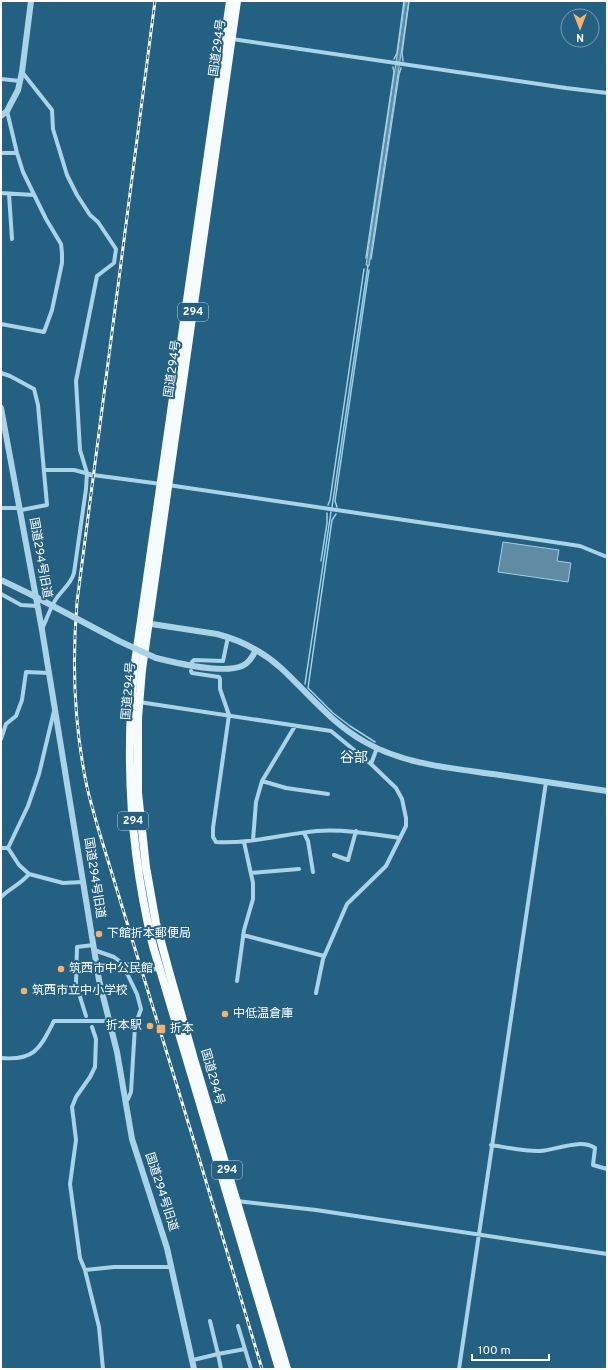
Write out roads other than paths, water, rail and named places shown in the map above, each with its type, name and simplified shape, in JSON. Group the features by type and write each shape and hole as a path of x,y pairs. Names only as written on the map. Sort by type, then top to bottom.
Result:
{"highway":[{"name":"国道294号","path":"229,39 230,1"},
{"name":"国道294号","path":"237,1 229,39 145,622 132,701 131,794 135,840 148,926 279,1369"},
{"name":"国道294号","path":"145,622 139,702 137,770 142,839 152,902 169,971 287,1369"}],"street":[{"path":"1,116 7,111 16,96 20,81 31,1"},
{"path":"229,39 607,93"},
{"path":"22,72 52,110 53,129 66,175 90,215 98,222 116,249 114,263 97,276 76,381 80,450 87,473 72,578 55,600 42,630"},
{"path":"1,79 20,81"},
{"path":"1,324 44,332 52,310 62,263 61,244 23,172 7,111"},
{"path":"1,153 17,153"},
{"path":"1,193 34,194"},
{"path":"10,194 12,239"},
{"path":"1,373 10,376 34,389 38,405 47,505 20,509 1,508"},
{"name":"国道294号旧道","path":"1,408 38,606 102,997 110,1021 117,1052 132,1139 165,1241 194,1369"},
{"path":"44,470 74,470 93,475 580,546 607,557"},
{"path":"1,580 125,645 156,658 181,664 225,669 234,668 249,662 256,650"},
{"path":"1,594 21,606 38,606"},
{"path":"145,622 228,637 256,650 280,667 327,715 349,732 377,748 422,763 607,791"},
{"path":"192,662 194,660 223,661 228,637"},
{"path":"191,671 192,673 219,677 220,689 229,715 213,828 213,837 216,842 244,842 318,831 356,831 400,838"},
{"path":"1,739 6,724 16,716 22,700 26,672 49,673"},
{"path":"139,702 331,731 371,764 396,788 402,798 406,826 386,866 347,904 324,956 316,993"},
{"path":"8,848 28,806 39,774 55,706"},
{"path":"252,840 256,802 262,781 294,730 295,726"},
{"path":"371,764 377,748"},
{"path":"262,781 286,788 328,794"},
{"path":"459,1369 546,782"},
{"path":"334,855 348,860 356,831"},
{"path":"304,833 308,841 313,872"},
{"path":"236,981 243,935 253,899 253,883 244,842"},
{"path":"1,848 8,848"},
{"path":"8,848 19,865 29,874 64,883 83,882"},
{"path":"251,873 299,869"},
{"path":"1,897 7,891 24,880 29,874"},
{"path":"243,935 324,956"},
{"path":"86,1016 76,984 76,947 93,947 114,957 122,963 169,971"},
{"path":"122,963 137,994 141,1009 135,1026 131,1092 128,1099 125,1101"},
{"path":"1,1058 16,1059 30,1055 41,1046 54,1021 110,1021"},
{"path":"92,1028 96,1039 95,1067 76,1097 72,1107 76,1140 70,1184 80,1258 85,1270 98,1327 103,1369"},
{"path":"491,1145 540,1151 577,1144 592,1146 595,1148 593,1165 607,1168"},
{"path":"236,1201 316,1210 607,1254"},
{"path":"85,1270 114,1267 172,1267"},
{"path":"210,1321 221,1369"},
{"path":"238,1326 251,1369"},
{"path":"193,1360 245,1349"}],"water":[{"path":"405,1 409,1 369,266 366,265"},
{"path":"503,542 559,550 557,561 571,563 568,582 498,572"}],"waterway":[{"path":"394,59 397,53 404,1"},
{"path":"403,61 402,53 409,1"},
{"path":"366,258 394,72 393,67"},
{"path":"371,259 401,68"},
{"path":"332,507 368,265"},
{"path":"328,505 330,500 364,269"},
{"path":"337,507 335,501 369,270"},
{"path":"305,684 331,512"},
{"path":"321,561 327,523 327,513"},
{"path":"336,514 332,520 308,688 333,713 375,742"}],"railway":[{"path":"155,1 77,602 75,625 75,694 79,741 87,787 262,1369"}],"place":[{"name":"下館折本郵便局","path":"99,934"},
{"name":"筑西市中公民館","path":"61,969"},
{"name":"筑西市立中小学校","path":"24,991"},
{"name":"中低温倉庫","path":"225,1014"},
{"name":"折本駅","path":"150,1026"},
{"name":"折本","path":"161,1029"}],"district":[{"name":"谷部","path":"354,758"}]}
